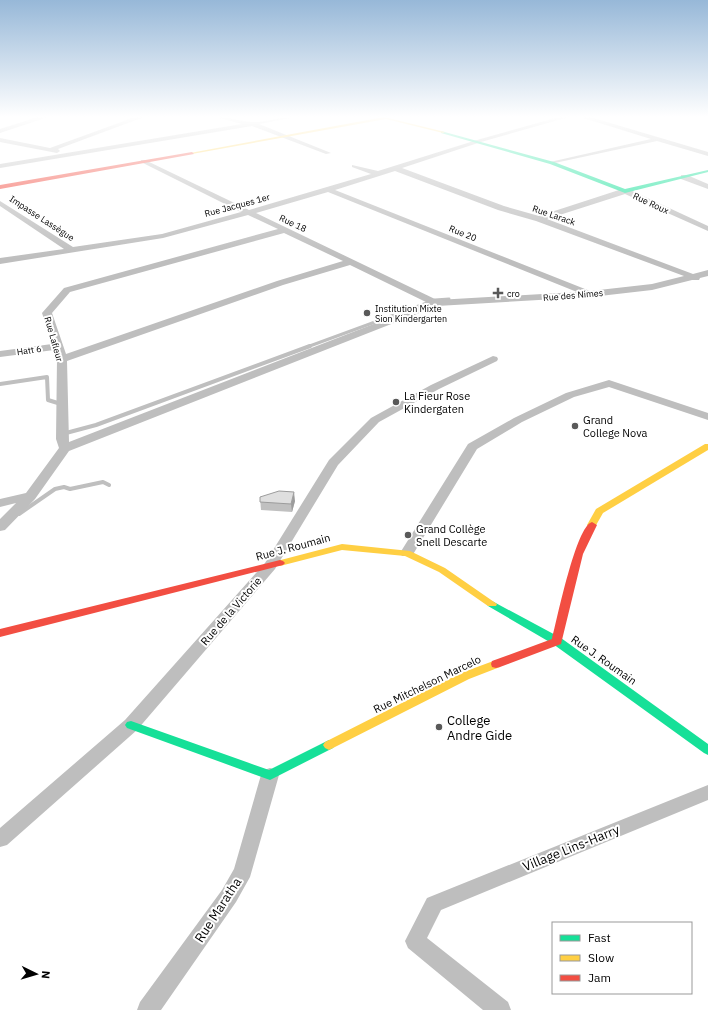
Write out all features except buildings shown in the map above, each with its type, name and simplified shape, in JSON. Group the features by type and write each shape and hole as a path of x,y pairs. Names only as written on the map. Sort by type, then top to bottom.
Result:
{"street":[{"path":"0,166 11,164"},
{"name":"Rue Roux","path":"0,187 125,164"},
{"name":"Rue 18","path":"148,164 436,303"},
{"name":"Rue Jacques 1er","path":"0,262 163,236 328,190 406,164"},
{"name":"Rue Roux","path":"555,164 625,191 708,229"},
{"path":"354,166 379,174"},
{"name":"Rue Larack","path":"394,168 502,208 539,219 708,282"},
{"path":"539,219 625,191 708,171"},
{"path":"684,177 708,187"},
{"name":"Rue 20","path":"328,190 591,294"},
{"name":"Impasse Lassègue","path":"0,202 74,251"},
{"name":"Rue Lafleur","path":"64,448 62,439 62,359 47,313 67,290 285,230"},
{"path":"62,359 280,283 350,262"},
{"name":"Rue des Nimes","path":"436,303 591,294 652,287 708,273"},
{"path":"0,527 30,496 64,448 436,303"},
{"name":"Hatt 6","path":"0,354 58,346"},
{"name":"Rue de la Victorie","path":"0,840 131,725 270,566 333,463 375,420 435,387 493,359"},
{"path":"407,553 472,446 518,420 570,395 609,383 708,417"},
{"path":"557,641 578,554 599,511 708,446"},
{"path":"0,503 30,496"},
{"name":"Rue J. Roumain","path":"0,633 342,547 407,553 442,570 506,613 557,641 708,750"},
{"name":"Rue Mitchelson Marcelo","path":"270,775 465,676 557,641"},
{"path":"131,725 270,775"},
{"name":"Rue Maratha","path":"148,1010 229,896 243,871 270,775"},
{"name":"Village Lins-Harry","path":"500,1010 415,941 434,904 708,792"}],"waterway":[{"path":"307,347 435,300 449,299"},
{"path":"66,431 66,433 96,425 310,346"},
{"path":"0,384 47,377 48,400 61,404"},
{"path":"19,514 55,489 64,487 70,489 103,482 109,485"}],"traffic: fast":[{"path":"555,164 625,191 708,171"},
{"path":"492,604 557,641 708,750"},
{"path":"131,725 270,775 329,745"}],"traffic: slow":[{"path":"592,525 599,511 708,446"},
{"path":"280,563 342,547 407,553 442,570 492,604"},
{"path":"329,745 465,676 496,664"}],"traffic: jam":[{"path":"0,187 129,164"},
{"path":"496,664 557,641 578,554 592,525"},
{"path":"0,633 280,563"}],"place":[{"name":"cro","path":"498,293"},
{"name":"Institution Mixte Sion Kindergarten","path":"367,313"},
{"name":"La Fieur Rose Kindergaten","path":"396,402"},
{"name":"Grand College Nova","path":"575,426"},
{"name":"Grand Collège Snell Descarte","path":"408,535"},
{"name":"College Andre Gide","path":"439,727"}]}
